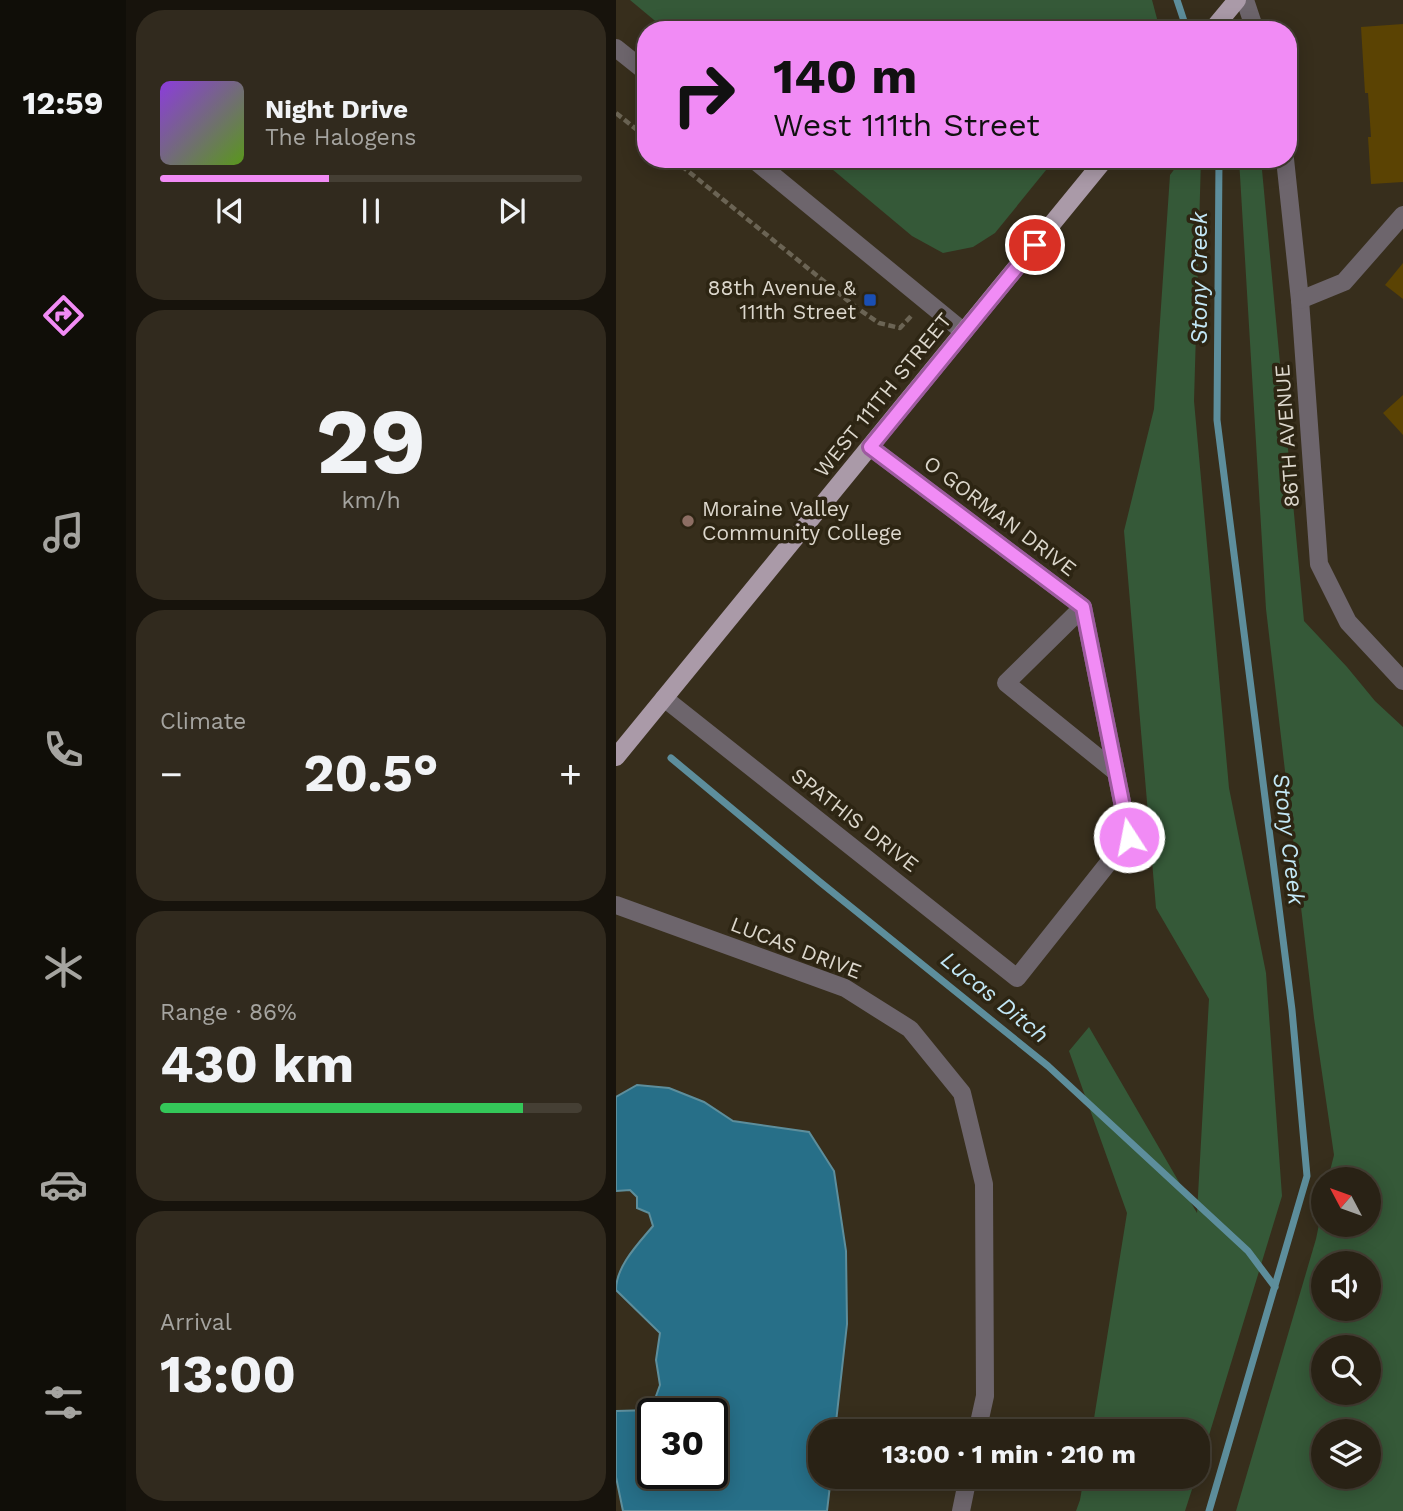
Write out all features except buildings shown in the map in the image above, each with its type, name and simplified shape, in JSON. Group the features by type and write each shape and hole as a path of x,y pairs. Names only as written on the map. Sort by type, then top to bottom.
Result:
{"main road":[{"path":"1219,21 1237,0"},
{"name":"WEST 111TH STREET","path":"616,757 1098,168"}],"street":[{"path":"1245,0 1252,21"},
{"path":"616,48 637,65"},
{"path":"764,168 964,332"},
{"name":"86TH AVENUE","path":"1286,168 1300,300 1319,564 1348,622 1403,681"},
{"path":"1300,300 1344,282 1403,215"},
{"name":"O GORMAN DRIVE","path":"870,447 1083,607 1129,837"},
{"path":"1083,607 1006,683 1116,772"},
{"name":"SPATHIS DRIVE","path":"664,698 1017,978 1129,837"},
{"name":"LUCAS DRIVE","path":"616,905 845,988 910,1028 962,1093 984,1184 985,1395 980,1419"},
{"path":"961,1511 966,1489"}],"path":[{"path":"616,113 637,130"},
{"path":"685,168 857,308 878,323 901,328"}],"green space":[{"path":"630,0 1152,0 1158,21 655,21"},
{"path":"831,168 1048,168 995,233 973,247 943,253 912,236"},
{"path":"1175,168 1201,168 1194,401 1229,788 1266,973 1282,1196 1210,1432 1210,1419 1094,1419 1127,1213 1069,1051 1089,1027 1197,1213 1209,999 1156,908 1124,531 1154,409 1170,175"},
{"path":"1240,168 1262,168 1304,621 1375,701 1403,727 1403,1511 1236,1511 1311,1256 1311,1321 1381,1321 1381,1251 1312,1251 1316,1237 1381,1237 1381,1167 1331,1167 1334,1155 1314,1018 1266,609"},
{"path":"1082,1489 1192,1489 1185,1511 1076,1511"}],"water":[{"path":"637,1085 669,1088 704,1102 733,1121 809,1132 834,1171 846,1251 847,1324 836,1419 808,1419 808,1489 830,1489 827,1511 623,1511 616,1477 616,1411 637,1410 637,1489 728,1489 728,1398 655,1398 660,1385 656,1360 660,1333 616,1290 624,1264 653,1226 649,1213 637,1208 637,1197 630,1190 616,1191 616,1097"}],"waterway":[{"name":"Stony Creek","path":"1177,0 1184,21"},
{"name":"Stony Creek","path":"1209,1511 1307,1176 1292,1010 1217,420 1219,168"},
{"name":"Lucas Ditch","path":"671,758 1048,1066 1248,1251 1275,1287"}],"place":[{"name":"88th Avenue & 111th Street","path":"870,300"},
{"name":"Moraine Valley Community College","path":"688,521"}],"route":[{"path":"1035,245 870,447 1083,607 1129,837"}]}
